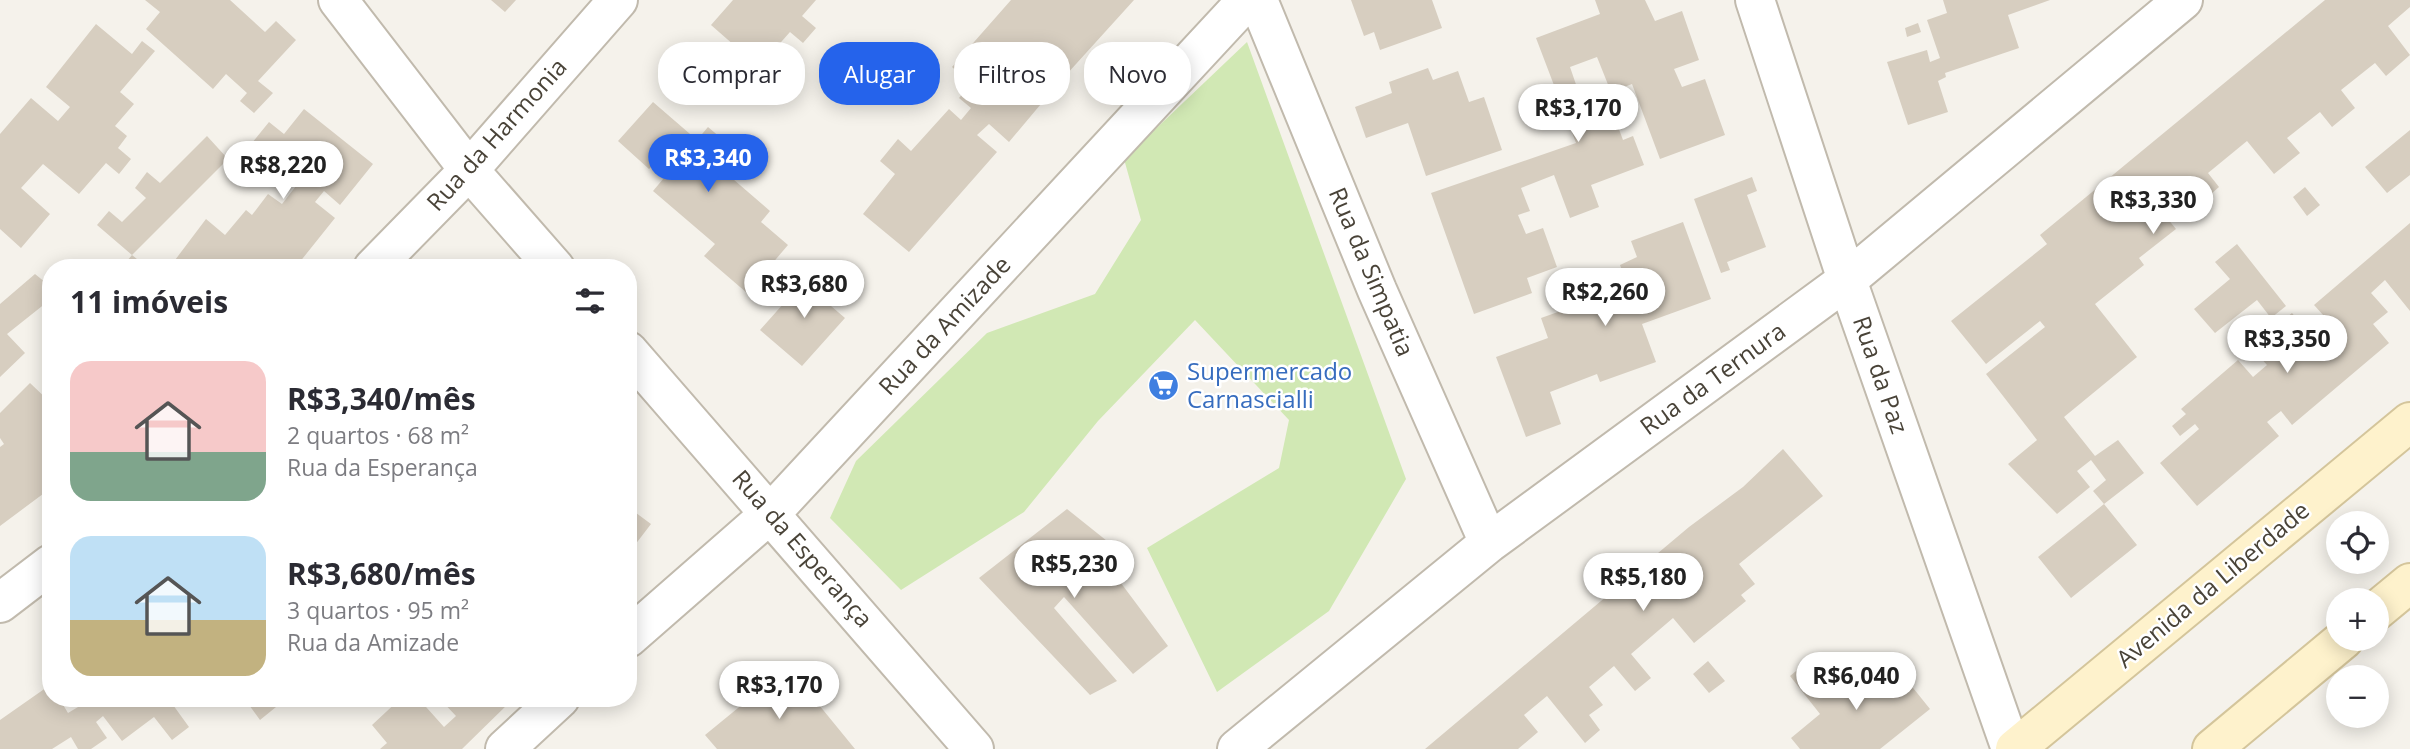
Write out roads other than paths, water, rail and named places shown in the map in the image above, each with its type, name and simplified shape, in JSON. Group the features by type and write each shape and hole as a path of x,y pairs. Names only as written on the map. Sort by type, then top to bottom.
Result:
{"street":[{"path":"338,0 469,170 547,259"},
{"name":"Rua da Harmonia","path":"382,259 469,170 618,0"},
{"name":"Rua da Amizade","path":"637,630 771,513 1247,0"},
{"name":"Rua da Simpatia","path":"1258,0 1377,290 1489,543"},
{"name":"Rua da Paz","path":"1755,0 1847,280 2013,749"},
{"name":"Rua da Ternura","path":"1237,749 1489,543 1847,280 2183,0"},
{"name":"Rua da Esperança","path":"637,361 974,749"},
{"name":"Avenida da Liberdade","path":"2013,749 2410,422"},
{"path":"0,603 42,571"},
{"path":"2389,600 2410,583"},
{"path":"2212,749 2330,651"},
{"path":"505,749 550,707"}],"place":[{"name":"Supermercado Carnascialli","path":"1164,386"}]}
